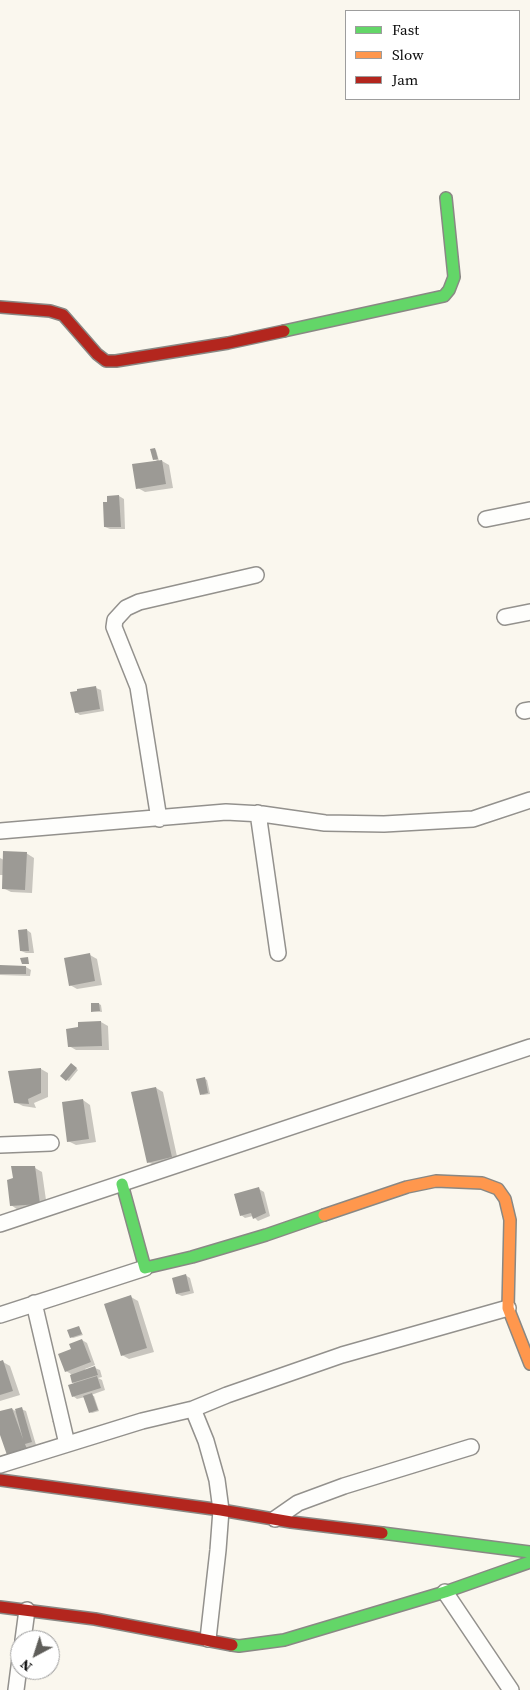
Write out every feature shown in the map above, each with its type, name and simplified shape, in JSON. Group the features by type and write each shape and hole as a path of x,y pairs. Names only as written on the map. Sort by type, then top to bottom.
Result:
{"street":[{"path":"0,307 50,311 63,316 97,354 106,360 116,362 228,343 426,301 444,296 454,278 446,198"},
{"path":"486,519 530,510"},
{"path":"159,819 138,687 114,626 115,620 126,608 139,602 256,575"},
{"path":"505,617 530,612"},
{"path":"0,831 226,812 258,813 325,823 384,824 473,819 530,800"},
{"path":"258,813 278,953"},
{"path":"0,1224 530,1048"},
{"path":"0,1145 51,1143"},
{"path":"0,1315 145,1268 192,1257 256,1238 408,1187 436,1182 482,1182 498,1189 505,1200 510,1220 508,1308 530,1364"},
{"path":"122,1184 145,1268"},
{"path":"34,1303 68,1444"},
{"path":"0,1465 142,1422 193,1409 342,1355 508,1308"},
{"path":"193,1409 206,1441 217,1480 221,1510 208,1639"},
{"path":"275,1519 298,1504 344,1486 471,1447"},
{"path":"0,1480 275,1519 530,1552"},
{"path":"0,1607 95,1619 239,1646 284,1640 445,1592 530,1562"},
{"path":"445,1592 511,1690"},
{"path":"24,1630 27,1610"}],"building":[{"path":"155,448 158,459 153,460 150,449"},
{"path":"162,460 166,484 136,489 132,464"},
{"path":"119,495 121,527 104,527 103,502 107,502 107,496"},
{"path":"96,686 100,709 75,713 70,692"},
{"path":"3,851 27,852 25,890 2,889"},
{"path":"27,929 29,951 20,951 18,930"},
{"path":"90,953 95,981 69,986 64,958"},
{"path":"28,957 29,964 22,964 20,958"},
{"path":"0,965 26,966 26,974 0,974"},
{"path":"91,1003 99,1003 100,1011 91,1012"},
{"path":"101,1021 102,1046 68,1047 66,1029 78,1027 78,1022"},
{"path":"71,1063 77,1068 66,1081 60,1076"},
{"path":"41,1068 41,1093 28,1099 29,1104 14,1103 8,1071"},
{"path":"205,1077 208,1093 200,1095 196,1079"},
{"path":"156,1087 172,1157 147,1163 131,1092"},
{"path":"83,1099 89,1139 67,1142 62,1102"},
{"path":"11,1166 35,1166 40,1204 10,1206 7,1180 13,1178"},
{"path":"259,1187 266,1213 253,1219 251,1213 240,1216 234,1194"},
{"path":"186,1274 190,1291 176,1294 172,1278"},
{"path":"131,1295 147,1348 121,1356 104,1304"},
{"path":"79,1326 82,1334 70,1338 67,1330"},
{"path":"82,1339 91,1362 65,1372 58,1354 71,1349 69,1344"},
{"path":"3,1360 13,1391 0,1395 0,1361"},
{"path":"95,1366 98,1375 72,1383 70,1375"},
{"path":"97,1376 101,1388 72,1397 68,1385"},
{"path":"92,1393 98,1410 89,1413 83,1396"},
{"path":"22,1407 32,1442 25,1444 27,1449 7,1455 0,1435 0,1411 12,1408 23,1439 15,1409"}],"traffic: fast":[{"path":"284,331 444,296 449,290 454,277 446,198"},
{"path":"122,1184 145,1268 192,1257 324,1215"},
{"path":"382,1533 530,1552"},
{"path":"232,1645 239,1646 284,1640 445,1592 530,1562"}],"traffic: slow":[{"path":"324,1215 407,1187 436,1181 482,1183 498,1189 505,1199 510,1220 508,1308 530,1364"}],"traffic: jam":[{"path":"0,307 50,311 63,315 97,354 106,361 228,343 284,331"},
{"path":"0,1480 221,1510 291,1522 382,1533"},
{"path":"0,1607 95,1619 232,1645"}]}
